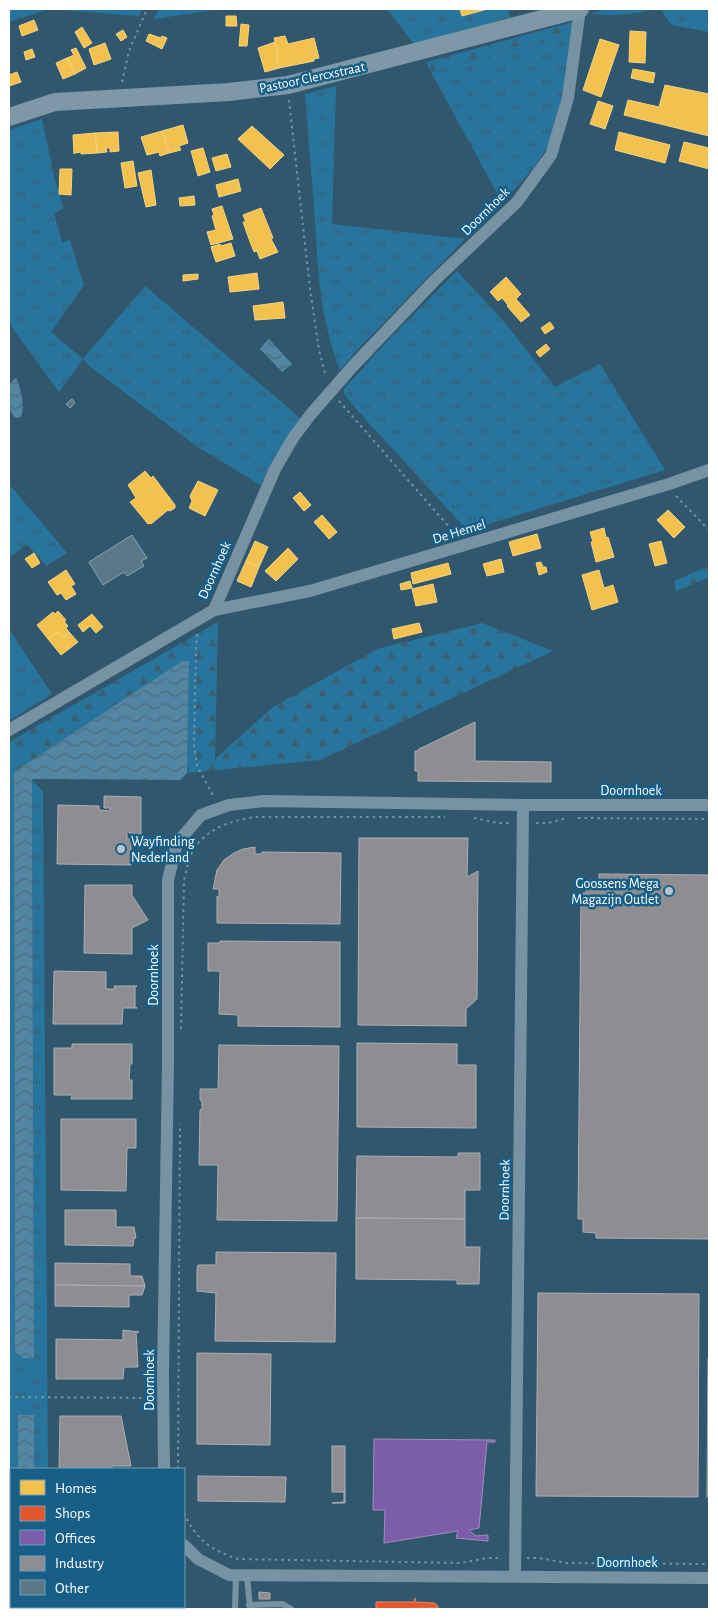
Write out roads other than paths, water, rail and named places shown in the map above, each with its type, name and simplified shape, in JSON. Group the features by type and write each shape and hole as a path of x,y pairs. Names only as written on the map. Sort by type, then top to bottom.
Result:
{"street":[{"name":"Pastoor Clercxstraat","path":"9,117 55,102 229,92 288,85 580,9"},
{"name":"Doornhoek","path":"9,730 214,610 275,469 310,414 436,280 517,202 551,155 568,98 580,9"},
{"name":"De Hemel","path":"214,610 310,591 670,484 709,470"},
{"name":"Doornhoek","path":"164,1468 168,880 177,843 201,815 229,805 264,801 523,805 709,805"},
{"name":"Doornhoek","path":"515,1576 523,805"},
{"name":"Doornhoek","path":"185,1546 198,1559 229,1575 709,1578"}],"lane":[{"path":"241,1575 250,1607 283,1604 291,1609"},
{"path":"236,1609 241,1575"}],"water":[{"path":"268,339 292,364 282,372 260,349"},
{"path":"16,378 21,392 23,408 21,417 16,418 8,404 8,391 12,381"},
{"path":"182,661 189,661 187,773 180,780 32,779 34,1358 23,1358 15,1352 14,772"},
{"path":"18,1415 34,1415 34,1468 18,1468"}],"place":[{"name":"Wayfinding Nederland","path":"121,849"},
{"name":"Goossens Mega Magazijn Outlet","path":"669,891"}]}
